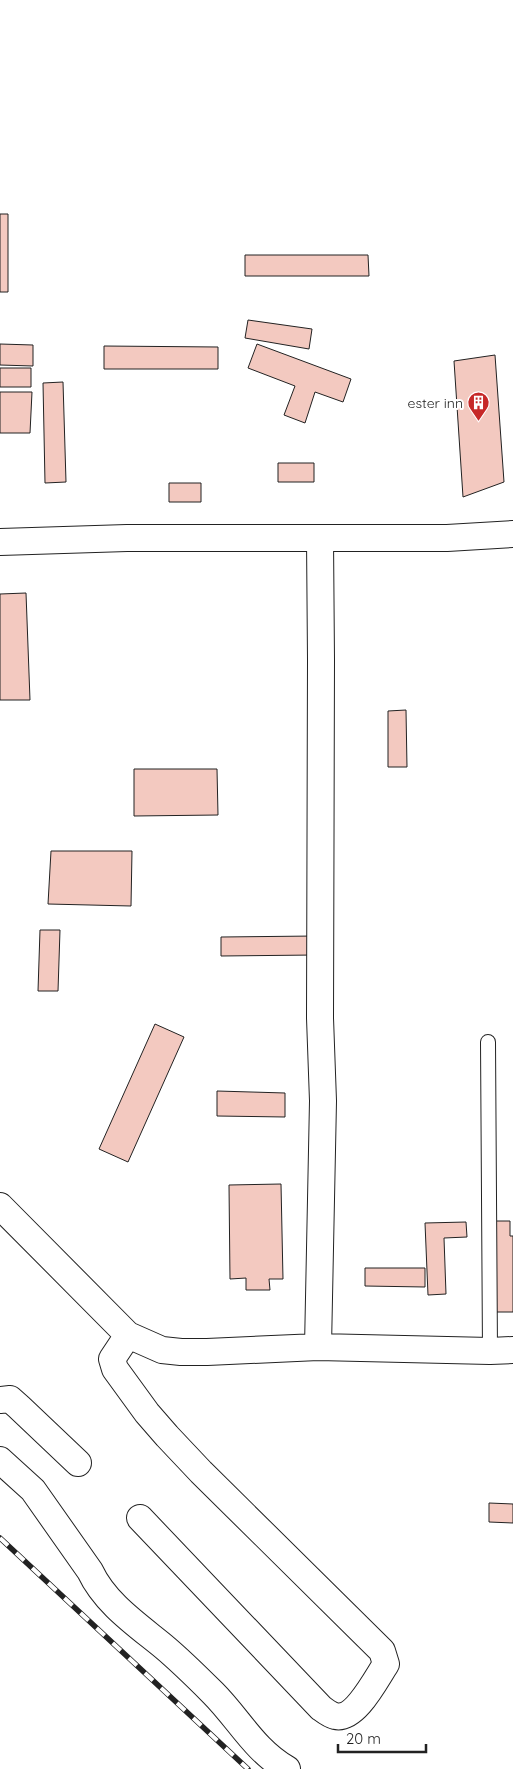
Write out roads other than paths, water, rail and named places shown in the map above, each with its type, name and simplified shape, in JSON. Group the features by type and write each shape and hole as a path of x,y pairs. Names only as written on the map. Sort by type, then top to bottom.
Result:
{"street":[{"path":"0,542 127,538 320,540 447,538 513,534"},
{"path":"318,1347 323,1102 320,1018 320,540"},
{"path":"0,1206 128,1335 162,1350 181,1352 318,1347 502,1351"},
{"path":"128,1335 112,1359 115,1368 147,1413 201,1472 382,1651 386,1664 355,1709 345,1716 334,1716 321,1708 140,1518"},
{"path":"0,1400 10,1399 78,1463"},
{"path":"0,1460 33,1490 90,1571 97,1585 136,1625 184,1664 226,1707 252,1741 278,1764 287,1769"}],"lane":[{"path":"488,1042 502,1351"}],"railway":[{"path":"0,1538 248,1769"}],"place":[{"name":"ester inn","path":"479,422"}]}
